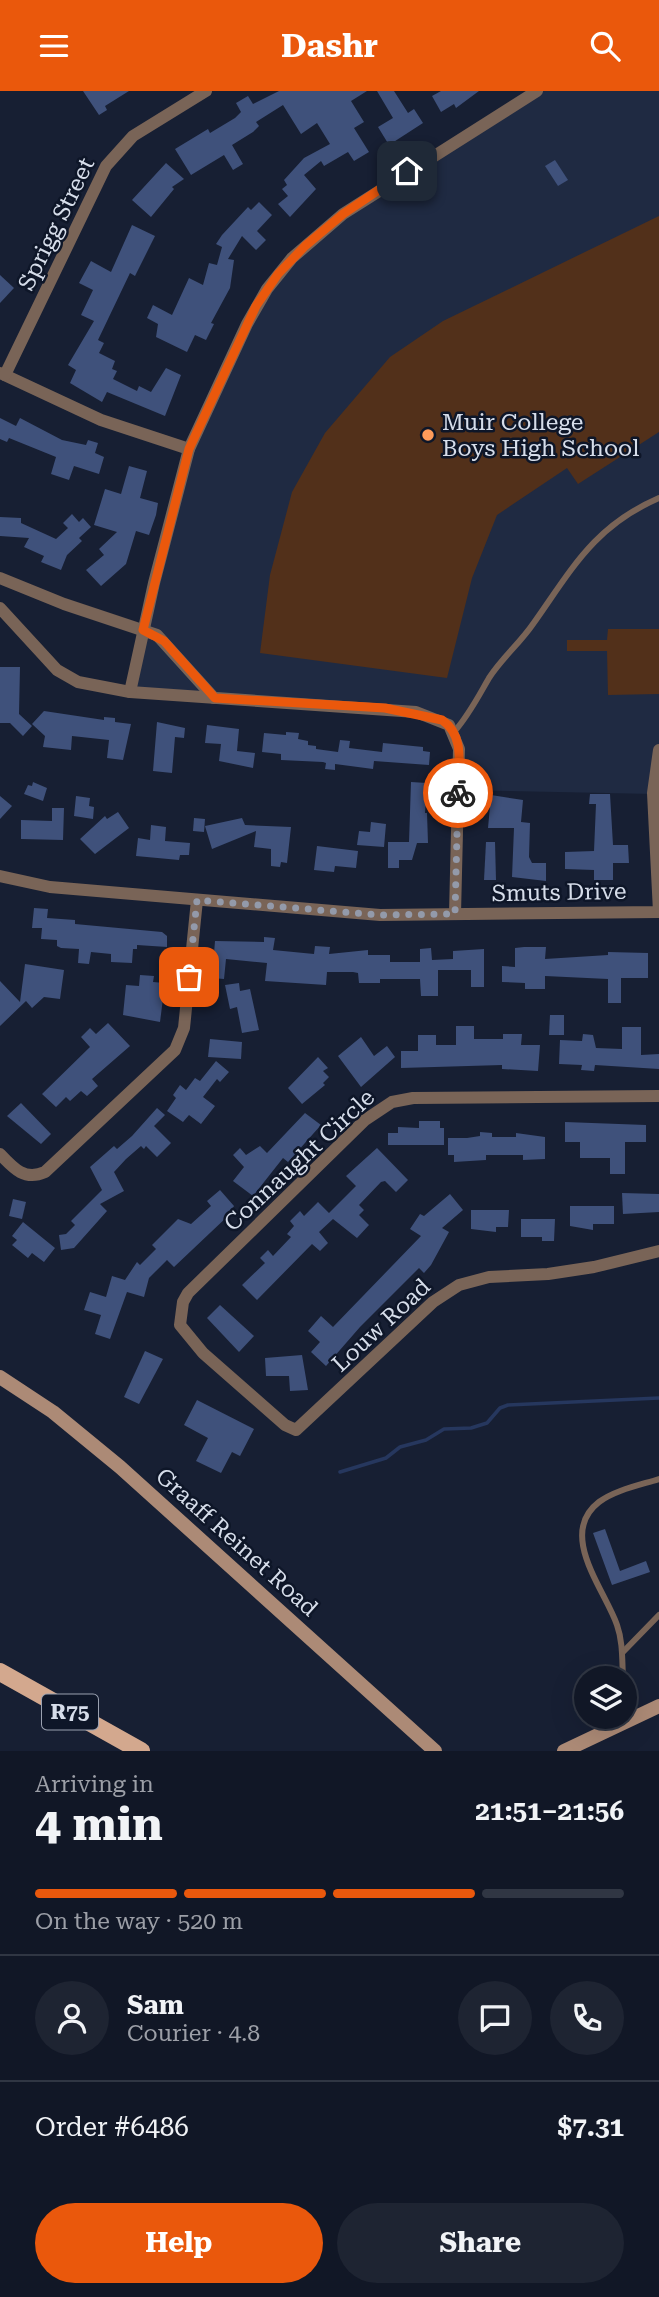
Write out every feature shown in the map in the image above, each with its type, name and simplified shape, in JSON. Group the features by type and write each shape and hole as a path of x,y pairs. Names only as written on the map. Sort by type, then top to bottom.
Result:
{"main road":[{"name":"Graaff Reinet Road","path":"0,1377 52,1412 120,1467 435,1751"},
{"name":"R75","path":"0,1672 141,1751"},
{"path":"637,1714 659,1706"},
{"path":"564,1751 605,1729"}],"street":[{"name":"Sprigg Street","path":"3,374 106,166 133,136 206,91"},
{"path":"511,91 518,103"},
{"path":"130,692 189,449 256,306 292,258 329,225 369,195 537,91"},
{"path":"3,374 101,420 189,449"},
{"path":"0,578 64,604 143,630 164,641 215,698"},
{"path":"0,608 57,670 67,677 94,687 130,692 416,712 442,720 454,732 459,749 455,914"},
{"path":"659,750 653,793 659,912"},
{"name":"Smuts Drive","path":"0,876 50,887 380,915 659,912"},
{"path":"0,1154 21,1174 36,1176 46,1172 175,1051 184,1028 197,900"},
{"name":"Connaught Circle","path":"306,1423 296,1430 290,1429 203,1353 180,1325 181,1310 188,1293 365,1120 385,1105 402,1098 659,1096"},
{"name":"Louw Road","path":"306,1423 433,1302 459,1285 489,1277 548,1274 594,1267 659,1251"}],"lane":[{"path":"454,732 496,669 522,639 572,566 597,536 632,511 659,498"},
{"path":"622,1666 623,1652 617,1625 588,1566 583,1538 584,1523 588,1513 606,1497 659,1479"},
{"path":"623,1652 659,1615"}],"shaded area":[{"name":"Muir College Boys High School","path":"538,91 659,91 659,753 654,794 454,790 457,750 448,726 417,711 128,693 190,450 254,305 304,245"},
{"path":"659,216 659,432 578,484 567,468 497,515 472,578 447,678 260,653 270,575 292,492 325,433 390,357 443,321"},
{"path":"608,629 659,629 659,694 608,695 607,651 567,651 567,640 607,640"}],"building":[{"path":"83,91 129,91 105,106 107,110 99,115"},
{"path":"279,91 367,91 351,101 364,122 354,128 369,152 354,161 348,152 324,166 321,161 304,175 316,189 290,217 278,204 288,196 282,189 287,185 284,180 304,158 330,144 317,123 301,134 283,105 256,122 259,126 253,132 232,145 243,164 233,170 224,155 191,175 175,149 208,129 210,133 235,118 241,112 236,103 248,96 253,104"},
{"path":"377,91 394,91 408,113 414,109 423,123 389,145 378,127 393,118"},
{"path":"441,91 479,91 456,108 454,104 441,112 432,96"},
{"path":"555,160 568,180 558,186 545,166"},
{"path":"166,163 184,179 172,187 174,189 151,217 132,200"},
{"path":"259,202 272,215 257,231 266,240 256,250 242,236 228,259 234,260 230,288 211,323 214,324 206,340 195,335 187,352 156,337 158,324 147,318 153,305 172,315 189,278 203,285 209,263 217,265 222,247 216,244 222,235 248,207 251,210"},
{"path":"132,225 155,236 135,276 130,273 98,340 104,343 99,353 115,361 112,369 117,371 113,379 137,391 139,386 151,392 166,368 181,375 165,416 107,392 102,402 70,383 76,370 68,365 94,321 81,315 93,290 79,283 91,261 111,272"},
{"path":"0,275 14,288 0,303"},
{"path":"0,418 16,426 20,418 62,440 86,445 88,440 98,443 95,453 104,457 99,474 74,466 69,480 51,474 56,457 9,438 7,442 0,439"},
{"path":"129,466 147,471 140,498 158,503 156,515 149,535 136,531 126,564 101,586 86,570 104,555 99,549 117,532 94,525 105,489 121,494"},
{"path":"72,514 79,522 83,518 91,527 79,538 82,541 67,555 61,570 41,562 44,556 24,547 29,538 0,536 0,517 21,518 21,523 56,539 68,528 63,523"},
{"path":"0,667 20,667 19,714 32,726 23,736 10,723 0,723"},
{"path":"44,711 104,720 104,717 115,718 115,722 131,724 123,760 107,758 109,740 72,736 71,750 43,747 45,736 32,724"},
{"path":"157,722 185,728 184,738 175,737 172,773 153,771"},
{"path":"207,725 239,729 237,751 255,753 253,768 219,761 221,744 205,743"},
{"path":"286,732 299,733 298,739 308,741 308,745 316,746 316,749 338,752 340,740 350,741 349,748 382,752 383,743 423,747 423,751 430,752 429,765 374,761 373,769 335,764 335,770 325,769 326,763 323,762 281,760 281,754 262,752 264,733 286,735"},
{"path":"33,782 47,788 43,801 24,794 28,785 32,786"},
{"path":"411,782 427,783 425,813 428,843 417,843 412,860 399,860 399,868 388,868 388,842 409,842"},
{"path":"590,794 610,794 613,845 628,845 629,863 613,863 613,880 594,880 594,870 565,869 565,852 594,851 596,804 589,804"},
{"path":"491,795 523,800 521,822 530,823 529,857 532,863 546,863 546,881 512,877 514,828 488,828"},
{"path":"0,796 12,806 0,819"},
{"path":"76,796 90,798 89,806 94,807 93,819 74,816"},
{"path":"52,808 64,808 63,840 21,839 21,820 52,821"},
{"path":"118,812 129,828 95,854 80,839 105,816 107,819"},
{"path":"194,818 205,819 204,832 193,831"},
{"path":"242,818 245,825 291,827 287,863 281,862 280,867 271,866 271,849 254,847 256,831 212,849 205,826"},
{"path":"371,822 386,824 384,847 357,845 359,831 370,832"},
{"path":"151,825 166,827 165,841 190,843 189,855 180,855 179,860 136,856 138,838 150,840"},
{"path":"486,842 495,842 496,880 484,880"},
{"path":"317,846 358,851 356,868 335,866 334,872 314,870"},
{"path":"34,908 48,909 47,918 75,920 75,924 162,932 167,936 167,947 137,945 137,949 133,949 132,963 111,962 111,954 91,952 89,964 78,963 79,949 61,948 57,946 57,940 41,939 42,928 32,928"},
{"path":"264,937 275,938 273,950 314,954 315,946 330,947 329,954 368,950 368,955 390,955 390,962 420,962 420,949 431,948 432,960 453,959 453,951 484,949 484,987 471,987 471,970 438,970 438,996 421,996 420,979 380,979 380,983 359,983 358,973 353,972 327,972 326,985 265,981 267,963 226,959 224,979 212,978 215,941 264,942"},
{"path":"546,947 545,959 608,955 608,952 648,953 648,978 621,978 621,1003 608,1003 608,979 545,976 545,989 525,989 525,983 502,982 502,966 515,967 515,948"},
{"path":"25,964 64,970 60,999 44,997 32,1008 26,1001 0,1026 0,981 20,1002"},
{"path":"140,975 154,976 153,982 165,983 160,1022 123,1015 126,985 139,986"},
{"path":"239,983 240,991 250,989 259,1030 242,1033 237,1007 230,1009 225,985"},
{"path":"550,1015 564,1015 564,1035 549,1035"},
{"path":"108,1023 130,1046 92,1079 98,1086 87,1096 81,1091 70,1101 66,1097 56,1107 42,1094 90,1047 81,1037 90,1028 96,1034"},
{"path":"456,1026 474,1026 474,1039 503,1039 503,1034 522,1034 521,1045 540,1045 538,1071 502,1069 502,1065 401,1068 401,1051 418,1051 418,1035 436,1035 436,1045 456,1045"},
{"path":"622,1027 641,1027 641,1055 659,1054 659,1069 595,1065 594,1071 581,1070 582,1065 559,1064 560,1040 582,1041 583,1034 593,1035 596,1048 622,1049"},
{"path":"361,1037 374,1056 387,1046 395,1057 361,1087 338,1056"},
{"path":"210,1039 242,1042 241,1059 208,1057"},
{"path":"318,1057 328,1068 323,1071 329,1077 323,1083 325,1085 302,1104 288,1088"},
{"path":"216,1061 229,1072 220,1082 217,1079 203,1097 215,1106 201,1124 189,1115 183,1122 167,1111 176,1098 173,1095 180,1085 186,1090 195,1078 200,1081"},
{"path":"21,1103 51,1134 41,1144 7,1116"},
{"path":"157,1108 165,1115 154,1126 171,1143 157,1157 146,1146 144,1149 141,1146 126,1159 114,1172 124,1191 100,1204 107,1211 74,1248 61,1250 59,1235 66,1234 75,1225 71,1221 102,1190 90,1167 114,1146 117,1149 132,1136"},
{"path":"305,1113 321,1125 288,1162 283,1158 253,1196 233,1181 244,1167 233,1155 240,1148 246,1155 260,1146 267,1153"},
{"path":"419,1121 440,1121 440,1128 444,1128 444,1145 388,1145 388,1133 398,1133 398,1127 419,1128"},
{"path":"565,1122 646,1125 646,1142 625,1142 625,1174 610,1174 610,1158 580,1158 580,1142 565,1142"},
{"path":"480,1132 492,1133 492,1137 516,1137 516,1133 545,1137 545,1159 523,1160 523,1155 486,1155 486,1160 454,1162 454,1155 448,1155 448,1138 480,1136"},
{"path":"377,1148 408,1180 396,1192 385,1181 381,1182 359,1205 364,1210 359,1215 369,1225 357,1238 333,1219 319,1232 328,1243 320,1251 312,1244 257,1300 242,1285 265,1263 260,1258 268,1250 273,1256 291,1237 287,1234 294,1226 290,1221 300,1211 304,1216 318,1202 329,1213 356,1186 346,1176"},
{"path":"220,1190 234,1206 229,1215 174,1267 167,1260 149,1278 144,1297 127,1292 110,1339 95,1334 101,1315 84,1310 90,1292 106,1297 112,1276 125,1280 137,1262 140,1265 156,1249 152,1245 178,1219 191,1224 211,1206 207,1201"},
{"path":"622,1193 659,1194 659,1212 623,1214"},
{"path":"450,1194 463,1210 442,1228 449,1232 431,1265 424,1273 419,1268 360,1327 326,1366 311,1352 320,1342 308,1331 321,1316 333,1327 421,1236 410,1229 420,1214 424,1216"},
{"path":"13,1199 26,1202 22,1219 9,1216"},
{"path":"570,1206 614,1206 614,1224 593,1224 593,1230 570,1226"},
{"path":"471,1210 509,1210 508,1227 496,1227 496,1232 471,1229"},
{"path":"521,1219 555,1219 554,1241 542,1241 542,1237 521,1237"},
{"path":"23,1222 55,1248 44,1262 32,1253 28,1258 12,1245 17,1240 12,1236"},
{"path":"220,1305 254,1336 239,1352 207,1318"},
{"path":"145,1351 163,1359 139,1404 124,1397"},
{"path":"302,1355 308,1390 290,1391 289,1376 266,1376 265,1358"},
{"path":"197,1400 254,1429 240,1456 232,1452 221,1473 196,1461 208,1438 184,1425"},
{"path":"605,1529 620,1571 646,1561 650,1572 612,1585 593,1533"}],"waterway":[{"path":"340,1472 386,1458 400,1447 426,1440 444,1429 471,1428 487,1423 500,1408 508,1405 659,1398"}],"way so far":[{"path":"189,977 197,900 380,915 455,914 458,793"}],"place":[{"name":"Muir College Boys High School","path":"428,435"}],"route":[{"path":"407,171 343,214 305,246 278,274 256,306 189,449 143,630 158,635 215,698 385,708 416,712 442,720 449,725 457,739 458,793"}]}
